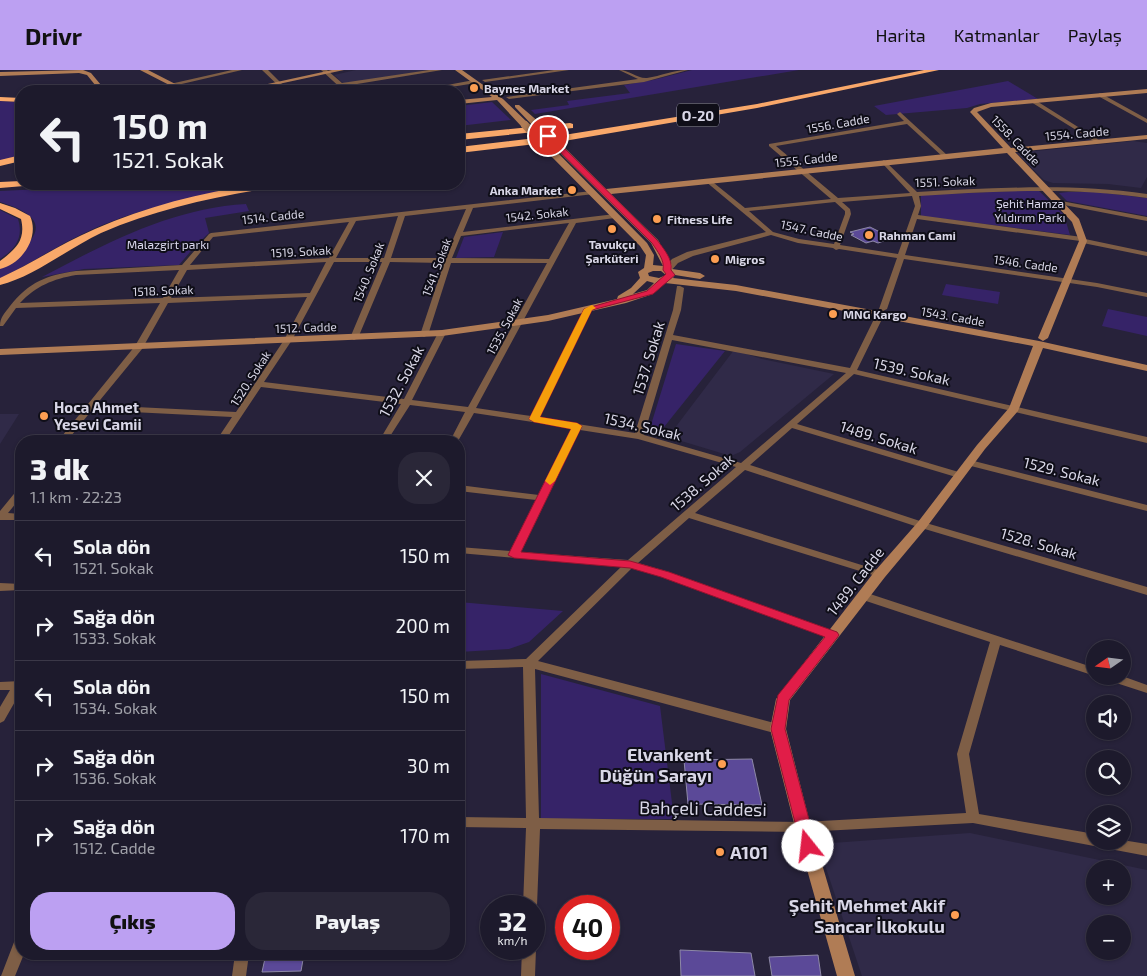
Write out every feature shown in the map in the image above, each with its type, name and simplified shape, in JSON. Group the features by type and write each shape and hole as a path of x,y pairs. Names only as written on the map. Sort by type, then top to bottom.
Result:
{"highway":[{"path":"800,88 892,70"},
{"name":"O-20","path":"465,149 570,136 757,106 935,70"},
{"path":"0,95 15,95"},
{"path":"0,100 15,100"},
{"name":"O-20","path":"619,119 700,106"},
{"path":"465,136 580,125"},
{"path":"465,140 570,126"},
{"path":"465,155 570,136"},
{"path":"0,164 15,160"},
{"path":"0,175 15,174"},
{"path":"0,185 15,184"},
{"path":"0,282 95,232 159,208 243,190"},
{"path":"0,206 26,218 29,229 27,242 15,255 0,266"}],"street":[{"path":"143,70 173,84 239,70"},
{"path":"265,70 280,85"},
{"path":"268,85 326,71 341,70"},
{"path":"326,71 341,85 439,70"},
{"path":"458,70 497,98 648,250 647,273"},
{"path":"471,70 509,98 650,237 663,254 668,265 666,274"},
{"path":"486,80 561,70"},
{"path":"622,70 644,80"},
{"path":"509,98 644,80 685,70"},
{"path":"0,74 80,71 89,74 98,85"},
{"path":"455,85 474,82"},
{"name":"1558. Cadde","path":"1083,240 1076,221 973,112 982,106 1147,91"},
{"path":"1100,95 1147,121"},
{"path":"465,101 497,98"},
{"path":"1033,101 1099,142"},
{"path":"900,114 945,156"},
{"name":"1556. Cadde","path":"798,170 771,145 908,122"},
{"name":"1554. Cadde","path":"1010,150 1147,137"},
{"name":"1555. Cadde","path":"604,192 798,170 1010,150"},
{"path":"884,162 915,194 918,206 916,217 1083,240 1147,254"},
{"path":"798,170 848,210 836,248"},
{"name":"1547. Cadde","path":"708,180 771,233 798,241 901,257"},
{"name":"1551. Sokak","path":"743,210 834,199 1046,188 1146,194"},
{"name":"1514. Cadde","path":"67,435 139,347 167,301 184,268 211,235 592,193"},
{"path":"1061,204 1147,219"},
{"name":"1541. Sokak","path":"424,334 448,260 470,207"},
{"name":"1540. Sokak","path":"354,338 387,260 402,215"},
{"name":"1542. Sokak","path":"460,234 615,216"},
{"name":"1538. Sokak","path":"529,663 630,564 852,372 882,312 916,217"},
{"name":"1520. Sokak","path":"225,435 288,340 353,220"},
{"name":"1535. Sokak","path":"457,435 550,261 573,222"},
{"path":"666,274 676,262 690,254 771,233"},
{"path":"1041,341 1083,240"},
{"path":"663,254 714,282"},
{"name":"1546. Cadde","path":"901,257 1066,280 1147,295"},
{"name":"1519. Sokak","path":"0,324 33,285 53,277 76,273 332,260 550,261"},
{"name":"1543. Cadde","path":"647,273 666,274 714,282 1147,359"},
{"name":"1512. Cadde","path":"610,303 626,296 647,273"},
{"name":"1512. Cadde","path":"0,352 442,334 588,309 650,292 666,274"},
{"path":"650,292 714,282"},
{"name":"1537. Sokak","path":"639,436 677,310 680,288"},
{"name":"1518. Sokak","path":"14,306 313,295"},
{"path":"534,419 588,309"},
{"name":"1532. Sokak","path":"387,435 407,402 442,334"},
{"name":"1539. Sokak","path":"669,337 740,348 852,372 1147,440"},
{"name":"1543. Cadde","path":"1041,341 1147,368"},
{"name":"1489. Cadde","path":"846,976 803,827 778,729 783,699 880,574 922,525 981,447 1014,409 1041,341"},
{"name":"1534. Sokak","path":"259,384 472,410 639,436 742,466 922,525"},
{"path":"91,407 239,415"},
{"name":"1489. Sokak","path":"790,424 959,475"},
{"path":"514,555 577,426"},
{"name":"1529. Sokak","path":"970,463 1147,508"},
{"path":"465,489 542,498"},
{"path":"0,516 15,498"},
{"path":"687,514 880,574"},
{"path":"0,516 15,517"},
{"name":"1528. Sokak","path":"922,525 1147,591"},
{"path":"465,551 630,564 665,574 833,635"},
{"path":"0,587 15,587"},
{"path":"864,596 1086,669"},
{"path":"973,818 963,754 996,640"},
{"path":"529,663 533,825 530,895"},
{"path":"465,665 529,663 778,729"},
{"path":"1131,684 1147,689"},
{"path":"0,686 15,685"},
{"path":"0,718 15,693"},
{"name":"Bahçeli Caddesi","path":"465,822 533,825 803,827 973,818 1086,838"},
{"path":"1131,847 1147,850"},
{"path":"8,976 15,958"},
{"path":"238,976 241,960"},
{"path":"528,976 529,960"}],"shaded area":[{"path":"356,70 429,70 344,84 334,75"},
{"path":"1133,141 1147,143 1147,177 1141,188 1108,184 1053,183 1044,180 1017,153"},
{"path":"734,350 762,359 834,374 740,452 731,456 668,437"},
{"path":"0,414 19,414 0,444"},
{"name":"Şehit Mehmet Akif Sancar İlkokulu","path":"970,833 1099,860 1086,860 1086,905 1131,905 1131,867 1147,870 1147,976 862,976 818,844"}],"green space":[{"path":"692,70 799,70 535,114 531,110 569,105 567,101 630,93 624,85"},
{"path":"1008,81 1038,99 980,104 967,108 886,115 874,106"},
{"path":"0,101 15,102 15,159 0,163"},
{"path":"492,102 511,120 465,125 465,105"},
{"path":"233,190 145,210 105,224 78,236 0,279 0,268 31,240 35,232 35,224 30,216 0,202 0,191"},
{"name":"Şehit Hamza Yıldırım Parkı","path":"1038,190 1064,215 1070,235 921,216 921,195"},
{"path":"1097,192 1147,198 1147,216 1067,201 1059,193"},
{"name":"Malazgirt parkı","path":"246,204 249,211 205,218 209,233 179,265 84,269 42,277 115,240 166,220 192,212"},
{"path":"0,210 18,219 20,232 14,247 0,259"},
{"path":"503,232 494,257 456,258 464,237"},
{"path":"946,284 1000,292 998,304 942,295"},
{"path":"1108,309 1147,317 1147,336 1102,326"},
{"path":"676,344 725,351 660,432 650,428"},
{"path":"465,603 563,611 529,642 509,649 465,652"},
{"path":"541,674 660,706 674,819 541,819"}],"building":[{"name":"Rahman Cami","path":"870,227 892,238 878,243 873,241 866,243 851,235 854,234 850,232"},
{"path":"752,759 762,805 688,804 684,760"},
{"path":"680,950 751,953 755,976 681,976"},
{"path":"818,955 821,976 772,976 769,957"},
{"path":"265,960 303,960 301,971 262,972"}],"slow traffic":[{"path":"550,481 577,426 534,419 588,309 592,308"}],"place":[{"name":"Baynes Market","path":"474,88"},
{"name":"Anka Market","path":"572,190"},
{"name":"Fitness Life","path":"657,219"},
{"name":"Tavukçu Şarküteri","path":"612,229"},
{"name":"Rahman Cami","path":"869,235"},
{"name":"Migros","path":"715,259"},
{"name":"MNG Kargo","path":"833,314"},
{"name":"Hoca Ahmet Yesevi Camii","path":"44,416"},
{"name":"Elvankent Düğün Sarayı","path":"722,764"},
{"name":"A101","path":"720,852"},
{"name":"Şehit Mehmet Akif Sancar İlkokulu","path":"955,915"}],"route":[{"path":"548,136 659,246 668,265 667,270 671,275 650,292 641,296 588,309 534,419 577,426 514,555 630,564 665,574 833,635 783,699 778,729 808,846"}]}
